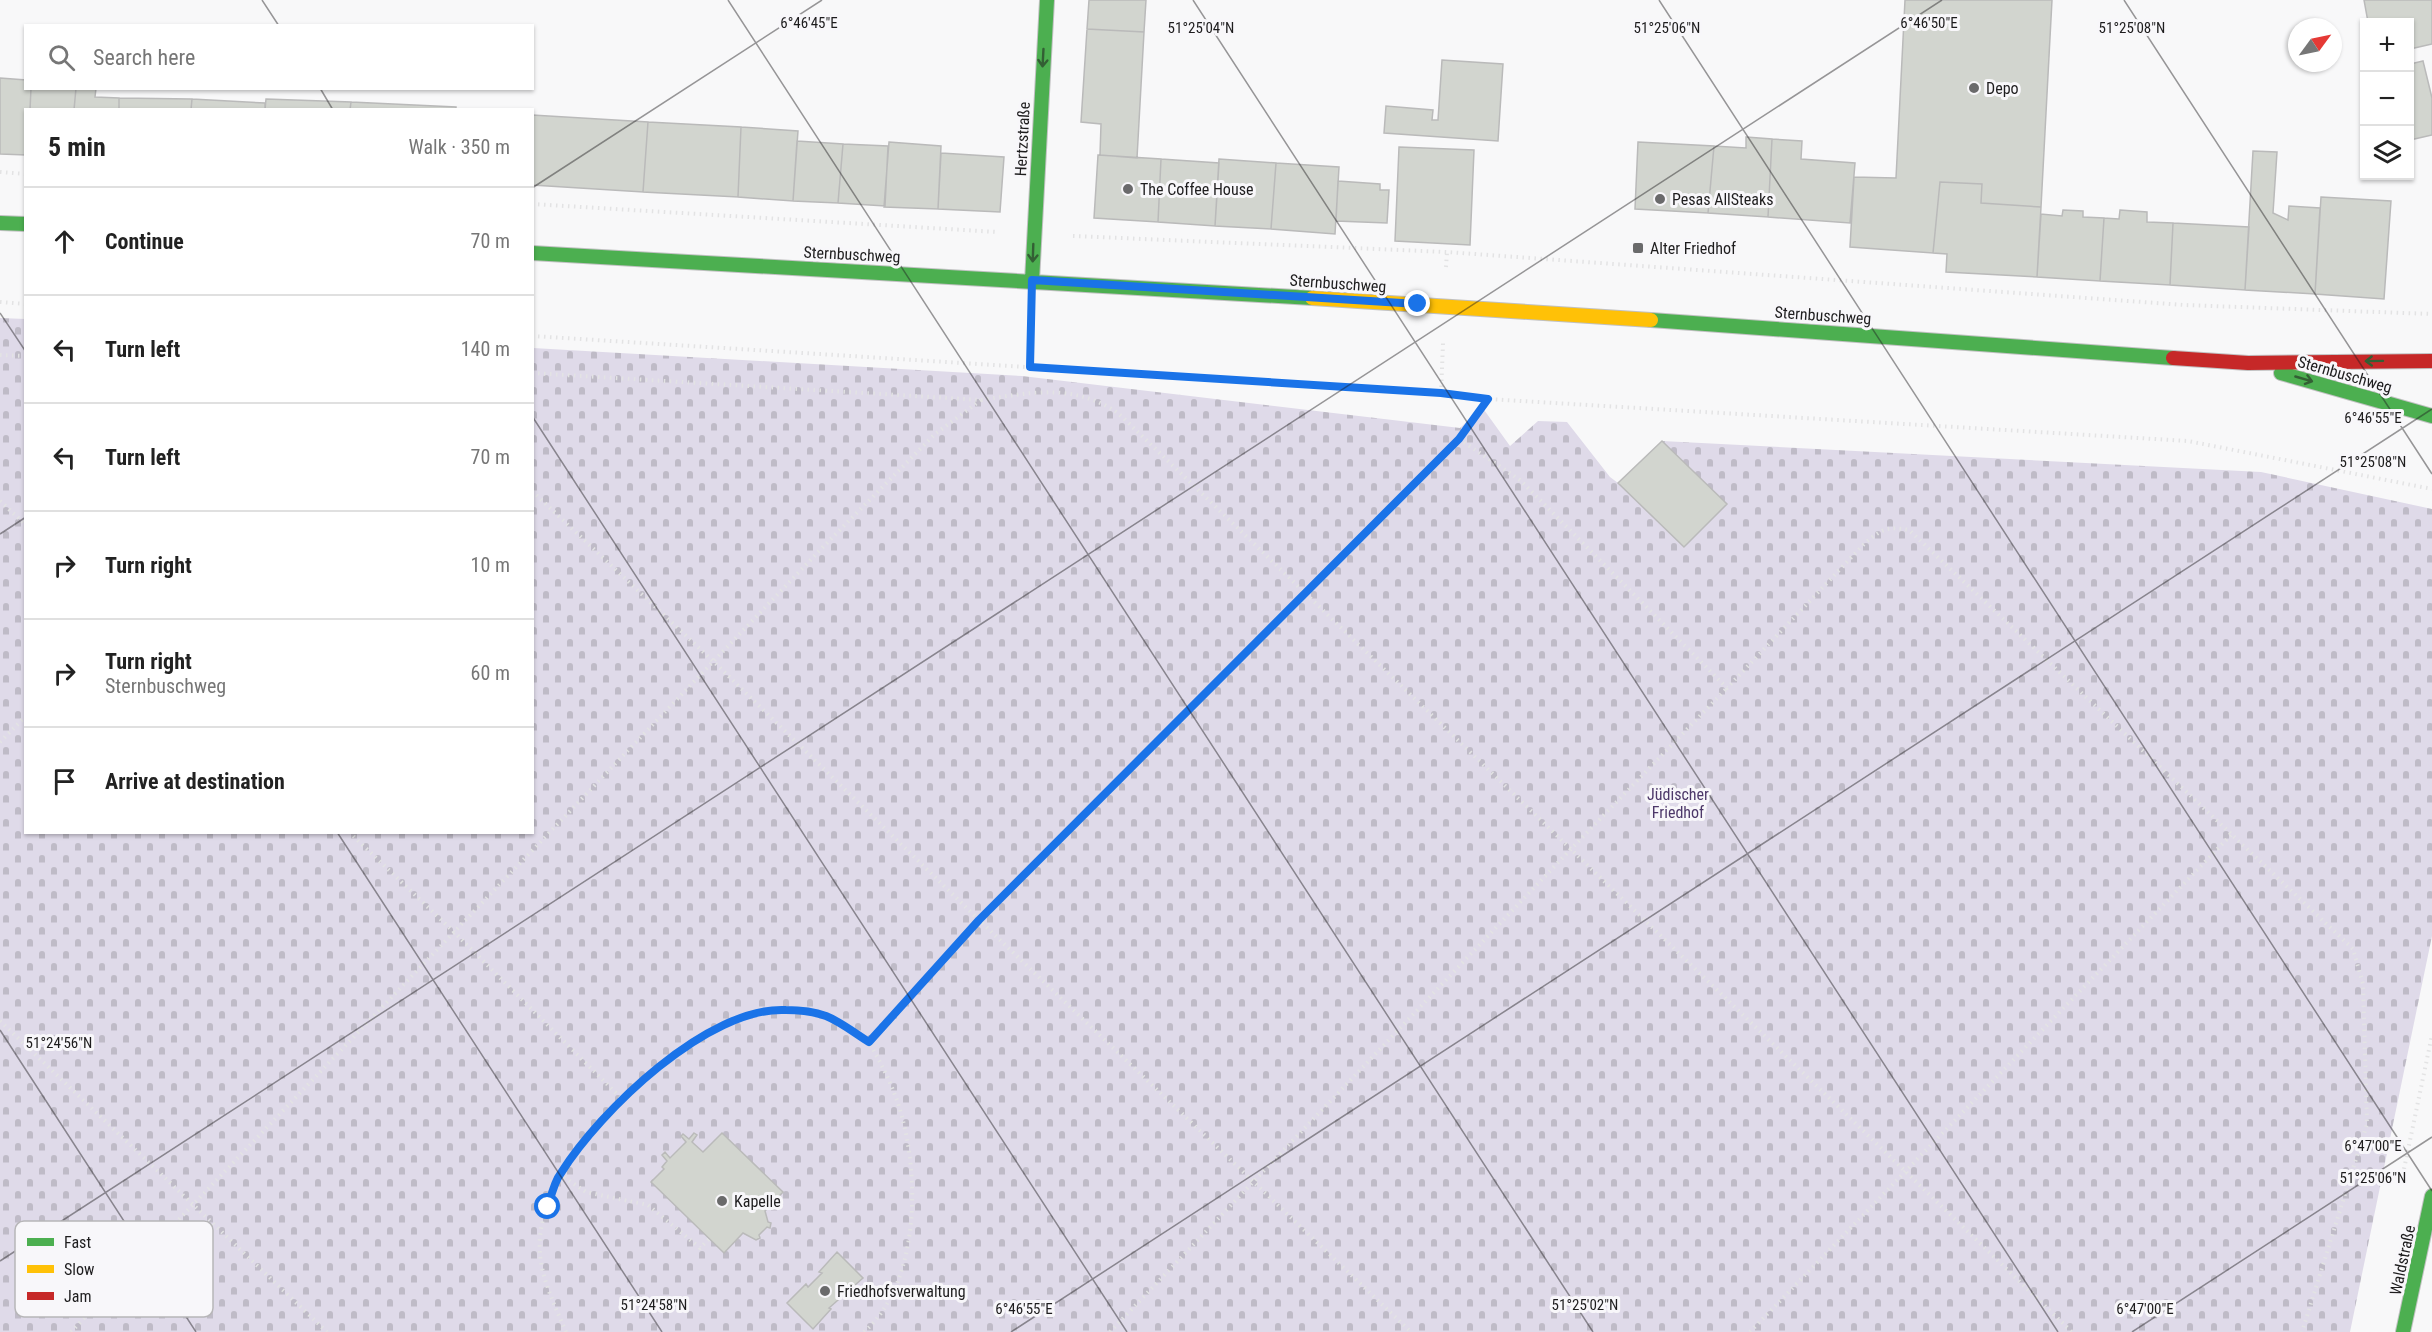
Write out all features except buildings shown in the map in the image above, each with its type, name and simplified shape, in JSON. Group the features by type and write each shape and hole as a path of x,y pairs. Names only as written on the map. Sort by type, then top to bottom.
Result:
{"main road":[{"name":"Hertzstraße","path":"1032,280 1047,0"},
{"path":"0,223 24,224"},
{"name":"Sternbuschweg","path":"534,252 1467,307 2248,363 2432,361"},
{"name":"Sternbuschweg","path":"2248,363 2432,416"},
{"name":"Waldstraße","path":"2403,1332 2432,1196"}],"path":[{"path":"0,172 24,174"},
{"path":"534,204 1034,234 1447,252 2184,305 2432,314"},
{"path":"1030,367 1032,280"},
{"path":"0,302 24,304"},
{"path":"534,336 1441,393 1488,399 2188,441 2432,489"},
{"path":"0,355 24,356"},
{"path":"534,373 981,400 1043,391 1079,396 1111,408 2072,1332"},
{"path":"869,1042 979,920 1459,439 1488,399"},
{"path":"179,1221 715,663 822,548 935,434 981,400"},
{"path":"1459,439 1520,480 1727,688"},
{"path":"534,493 715,663 979,920 1411,1332"},
{"path":"0,501 24,523"},
{"path":"1110,1332 1865,543 1879,531 1892,527 1909,530 2353,949 2363,984 2367,1124 2302,1332"},
{"path":"0,742 24,718"},
{"path":"351,834 455,933 622,1099"},
{"path":"1749,1332 2230,834"},
{"path":"566,1332 540,1264 540,1235 559,1174 587,1137 622,1099 674,1053 749,1014 785,1010 826,1016 869,1042 889,1078 902,1118 911,1167 910,1222 903,1266 889,1302 867,1331"},
{"path":"0,1021 208,1221"},
{"path":"559,1174 586,1192 648,1205 699,1248 709,1239"},
{"path":"213,1226 327,1332"},
{"path":"71,1332 86,1317"}],"green space":[{"name":"Jüdischer Friedhof","path":"0,318 24,319 24,834 534,834 534,348 1022,376 1460,428 1482,407 1510,446 1538,421 1567,422 1610,477 1618,483 1662,441 2261,472 2432,509 2432,936 2350,1332 0,1332"}],"traffic: fast":[{"path":"1032,281 1047,0"},
{"path":"0,223 24,224"},
{"path":"534,253 1312,298"},
{"path":"1651,320 2173,358"},
{"path":"2281,373 2432,416"},
{"path":"2403,1332 2432,1196"}],"traffic: slow":[{"path":"1312,298 1651,320"}],"traffic: jam":[{"path":"2173,358 2248,363 2432,361"}],"place":[{"name":"Depo","path":"1974,88"},
{"name":"The Coffee House","path":"1128,189"},
{"name":"Pesas AllSteaks","path":"1660,199"},
{"name":"Alter Friedhof","path":"1638,248"},
{"name":"Kapelle","path":"722,1201"},
{"name":"Friedhofsverwaltung","path":"825,1291"}],"route":[{"path":"548,1207 559,1174 587,1137 622,1099 674,1053 711,1032 749,1014 785,1010 826,1016 869,1042 979,920 1459,439 1488,399 1441,393 1030,367 1032,280 1418,304"}]}
